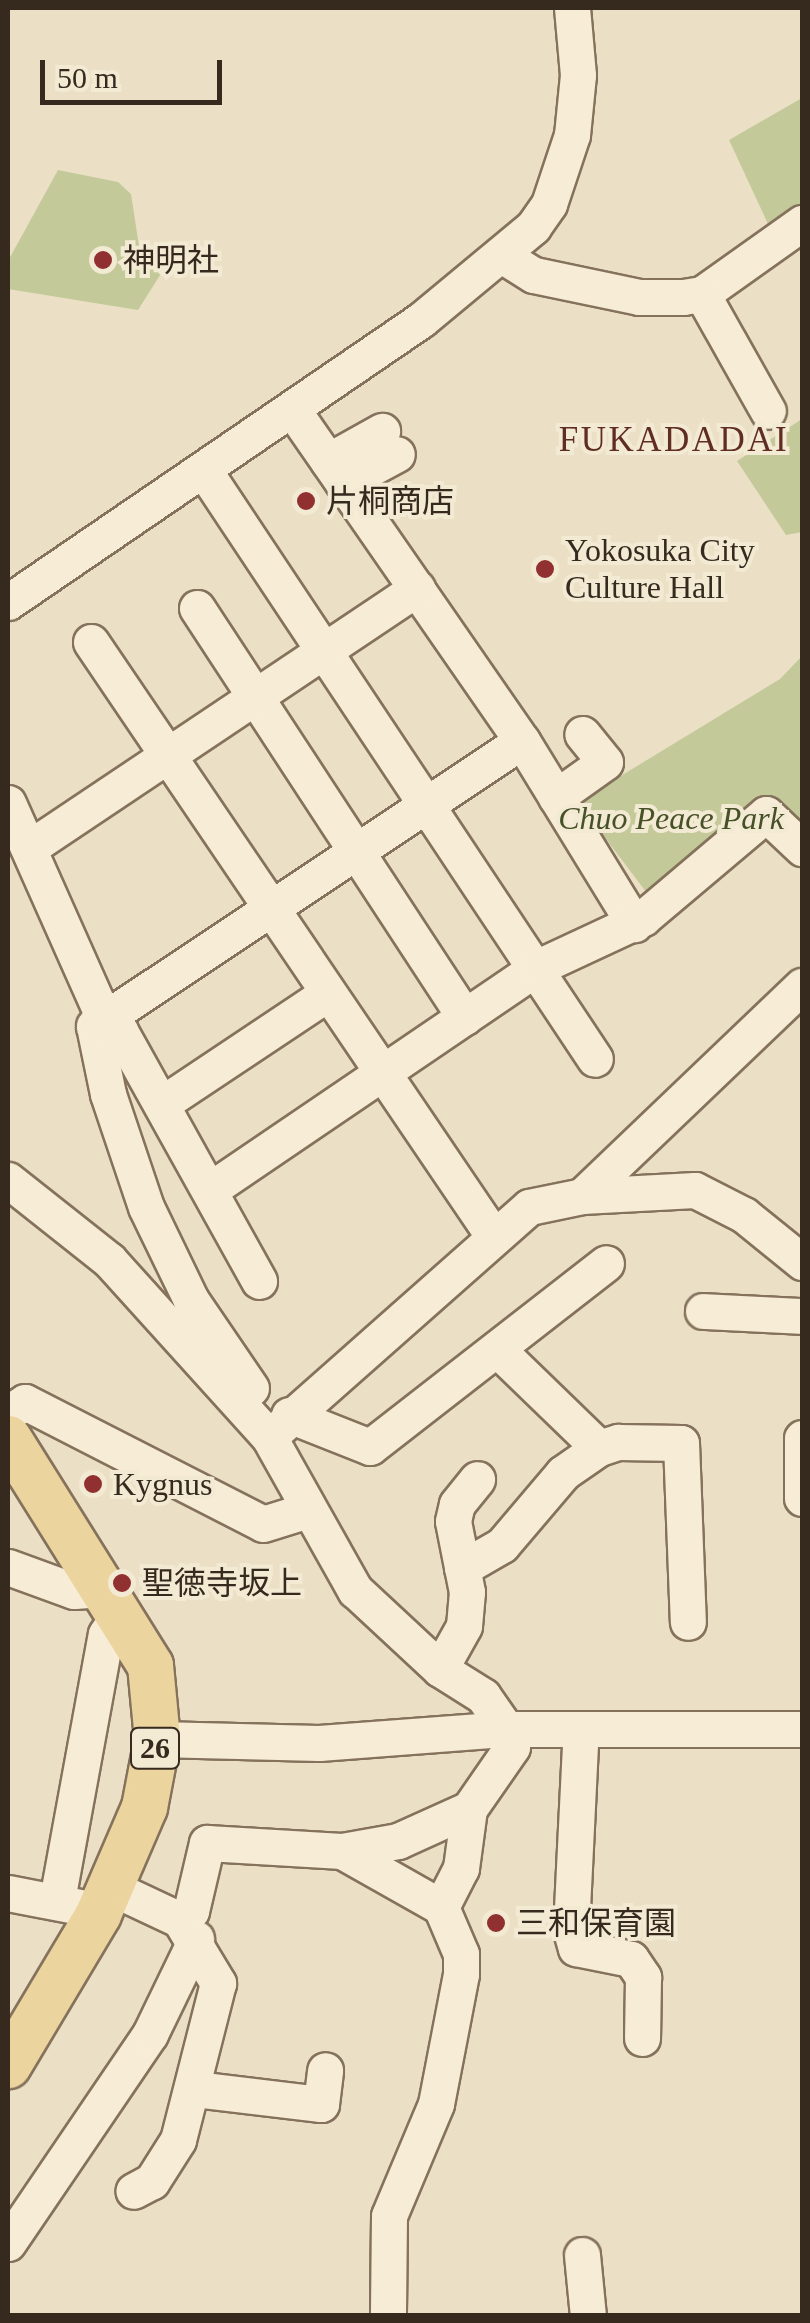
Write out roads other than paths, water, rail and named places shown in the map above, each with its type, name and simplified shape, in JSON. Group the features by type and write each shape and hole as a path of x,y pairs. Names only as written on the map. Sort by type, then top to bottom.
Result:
{"main road":[{"name":"26","path":"8,1438 114,1601 150,1666 157,1739 144,1806 24,2007 8,2064"}],"street":[{"path":"8,602 292,409 503,256 549,204 564,169 578,76 572,8"},
{"path":"503,256 534,274 639,297 702,294 802,224"},
{"path":"702,294 768,411"},
{"path":"292,409 522,742 634,924"},
{"path":"336,472 389,442"},
{"path":"204,470 538,967 595,1059"},
{"path":"29,848 416,588"},
{"path":"197,608 465,1016"},
{"path":"91,642 492,1234"},
{"path":"556,796 605,762 582,734"},
{"path":"509,1738 483,1696 440,1669 356,1590 308,1510 279,1425 192,1300 146,1207 95,1046 94,1026 103,1016 522,742"},
{"path":"8,803 103,1016 120,1030 260,1280"},
{"path":"211,1189 538,967 634,924 766,814 802,848"},
{"path":"582,1196 802,986"},
{"path":"163,1104 328,993"},
{"path":"8,1180 109,1260 279,1425 370,1448 606,1262"},
{"path":"279,1425 492,1234 529,1206 582,1196 695,1190 744,1215 802,1262"},
{"path":"704,1311 802,1316"},
{"path":"497,1349 599,1448"},
{"path":"8,1413 25,1402 263,1524 308,1510"},
{"path":"802,1438 802,1498"},
{"path":"462,1568 502,1545 563,1473 599,1448 618,1442 681,1443 688,1622"},
{"path":"440,1669 464,1626 462,1568 453,1521 457,1504 477,1479"},
{"path":"8,1566 114,1601 106,1634 88,1900"},
{"path":"157,1739 320,1743 802,1729"},
{"path":"509,1738 580,1745 802,1745"},
{"path":"441,1907 462,1868 468,1809 509,1738"},
{"path":"580,1745 570,1931 576,1948 630,1960 643,1977 642,2038"},
{"path":"8,2243 132,2064 188,1929 207,1842 342,1851 398,1841 468,1809"},
{"path":"342,1851 441,1907 461,1954 461,1974 436,2104 389,2216 388,2316"},
{"path":"8,1893 88,1900 188,1929"},
{"path":"134,2191 152,2181 178,2140 218,1999 188,1929"},
{"path":"195,2089 321,2104 326,2070"},
{"path":"582,2256 588,2316"}],"place":[{"name":"神明社","path":"103,260"},
{"name":"片桐商店","path":"306,501"},
{"name":"Yokosuka City Culture Hall","path":"545,569"},
{"name":"Kygnus","path":"93,1484"},
{"name":"聖徳寺坂上","path":"122,1583"},
{"name":"三和保育園","path":"496,1923"}],"district":[{"name":"FUKADADAI","path":"674,440"}],"park label":[{"name":"Chuo Peace Park","path":"671,818"}]}
